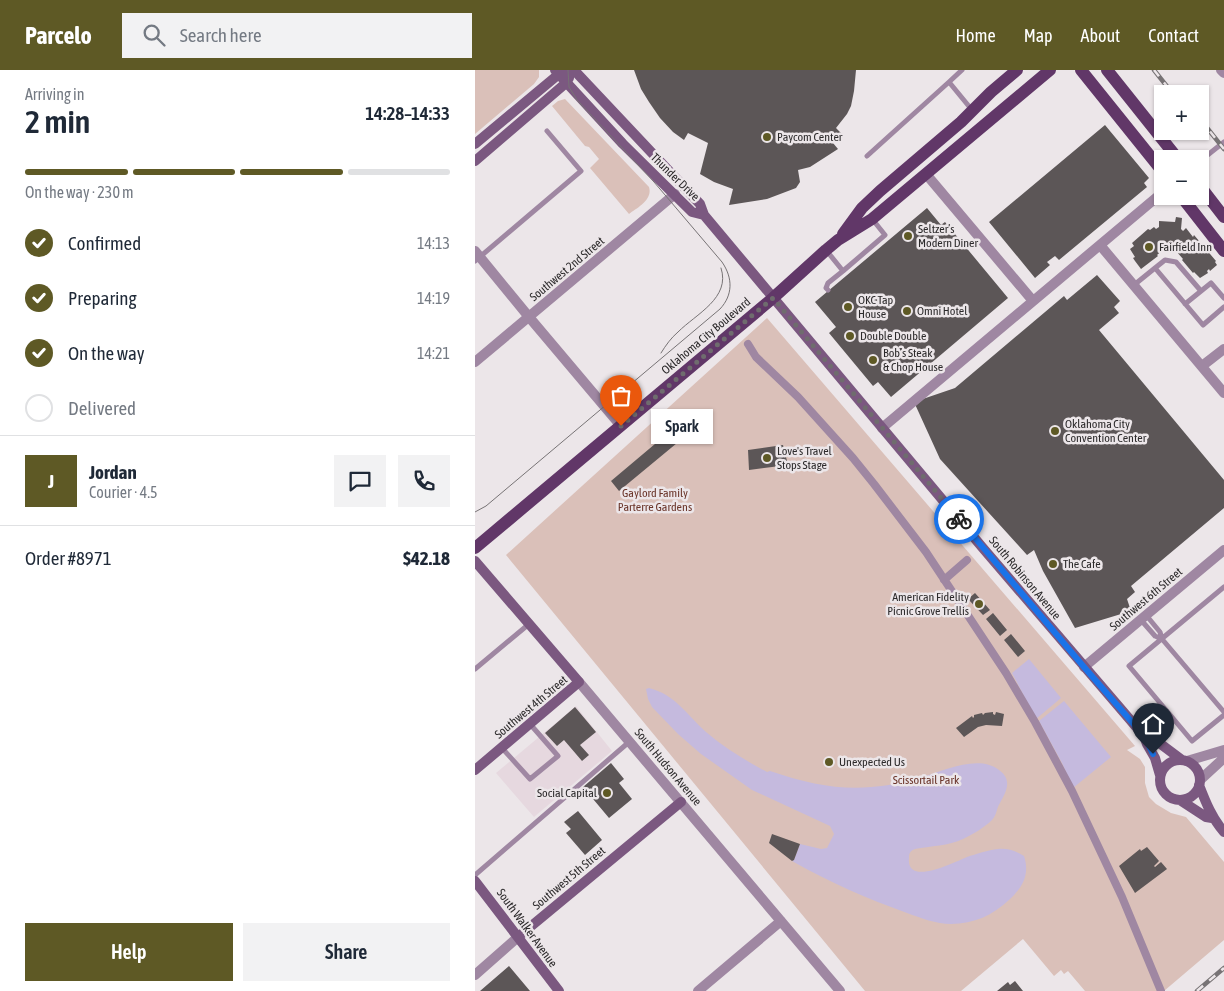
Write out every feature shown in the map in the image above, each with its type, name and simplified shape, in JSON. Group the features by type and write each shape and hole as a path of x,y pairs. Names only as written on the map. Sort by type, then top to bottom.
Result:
{"main road":[{"path":"475,144 557,72 572,70"},
{"path":"475,160 566,83 572,70"},
{"name":"Thunder Drive","path":"572,70 700,204 704,215 773,298"},
{"name":"Oklahoma City Boulevard","path":"838,240 862,208 961,122 991,92 1017,70"},
{"name":"Oklahoma City Boulevard","path":"475,548 773,298 838,240 872,219 1050,70"},
{"path":"1081,70 1154,161"},
{"path":"1107,70 1171,150"},
{"name":"Thunder Drive","path":"557,72 623,144 692,212 704,215"},
{"path":"1209,197 1224,216"},
{"path":"1188,205 1224,250"},
{"name":"South Robinson Avenue","path":"773,298 1144,736 1155,758 1160,775"},
{"name":"South Hudson Avenue","path":"475,561 579,682"},
{"name":"Southwest 4th Street","path":"475,770 579,682"},
{"name":"South Robinson Avenue","path":"1144,736 1153,738 1184,760"},
{"path":"1212,818 1212,812 1206,804 1199,783 1197,768 1184,760 1176,760 1167,764 1160,775 1164,792 1206,817 1212,818 1224,832"},
{"path":"1180,800 1192,795 1199,783"},
{"name":"Southwest 5th Street","path":"518,937 681,802"},
{"name":"South Walker Avenue","path":"475,881 559,991"}],"street":[{"path":"1221,70 1224,73"},
{"path":"926,174 1033,302"},
{"name":"Southwest 2nd Street","path":"475,362 675,194"},
{"path":"882,428 1154,200"},
{"path":"1100,245 1224,393"},
{"path":"477,256 621,426"},
{"path":"748,344 756,357 798,397 853,458 926,552 1006,673 1072,791 1122,897 1161,990"},
{"path":"1202,366 1224,349"},
{"name":"Southwest 6th Street","path":"1084,667 1224,550"},
{"path":"944,580 967,560"},
{"name":"South Hudson Avenue","path":"579,682 840,991"},
{"path":"1184,760 1224,750"},
{"path":"1199,783 1224,758"},
{"path":"699,991 781,921"},
{"name":"Southwest 5th Street","path":"475,975 518,937"}],"lane":[{"path":"867,156 962,70"},
{"path":"949,82 973,111"},
{"path":"477,256 581,171 547,130"},
{"path":"1209,154 1224,142"},
{"path":"828,290 826,288 828,283 885,235 872,219"},
{"path":"826,250 843,271"},
{"path":"1134,285 1165,260 1176,262 1201,291"},
{"path":"1155,268 1203,325 1224,307"},
{"path":"1185,304 1211,282 1224,298"},
{"path":"1143,617 1155,636 1162,639 1224,714 1192,741 1129,666 1162,639 1224,588"},
{"path":"475,668 529,624"},
{"path":"502,747 530,779 558,756 530,724"},
{"path":"475,875 629,741"}],"shaded area":[{"path":"1029,659 1061,698 1036,719 1012,673"},
{"path":"649,688 674,700 706,732 728,749 751,763 767,772 770,771 809,782 846,788 864,788 901,782 961,765 991,765 1003,774 1007,782 1006,790 994,818 978,831 958,841 911,851 909,855 910,866 915,871 923,872 943,867 982,852 1009,849 1024,856 1026,874 1024,880 1009,900 983,918 959,924 945,924 923,919 878,902 806,869 792,861 800,844 821,849 827,848 834,834 830,826 752,790 701,754 652,707 646,689"},
{"path":"1064,701 1111,757 1073,788 1062,763 1039,721"},
{"path":"576,706 612,751 534,817 496,773"}],"green space":[{"path":"475,70 539,70 539,77 534,84 475,134"},
{"path":"565,99 649,187 650,192 647,200 629,214 590,168 599,159 589,147 585,146 552,106 558,101"},
{"name":"Scissortail Park","path":"767,318 1135,746 1127,750 1140,759 1145,767 1145,783 1149,797 1156,804 1171,813 1186,817 1224,862 1224,940 1164,991 1085,991 1068,971 1064,974 1061,970 1054,976 1023,939 961,991 865,991 506,555"}],"building":[{"name":"Paycom Center","path":"634,70 856,70 851,106 836,128 842,134 833,143 838,149 810,167 798,170 800,182 796,188 767,199 729,205 733,189 700,174 708,143 688,133 684,140 673,132 649,102 641,89"},
{"path":"1105,125 1149,178 1144,183 1147,187 1059,260 1055,256 1047,262 1050,265 1035,278 989,222"},
{"name":"Omni Hotel","path":"927,208 941,225 945,222 1008,298 891,397 878,382 873,386 829,333 836,327 815,302"},
{"name":"Fairfield Inn","path":"1176,217 1182,218 1181,229 1183,231 1186,228 1193,237 1194,235 1216,261 1217,265 1210,271 1209,269 1208,273 1200,278 1193,273 1170,244 1141,269 1133,258 1135,257 1130,249 1134,246 1132,243 1148,229 1159,227 1159,221 1175,222"},
{"name":"Oklahoma City Convention Center","path":"1097,275 1120,301 1114,307 1119,313 1099,330 1224,480 1224,508 1131,586 1135,592 1127,599 1131,611 1075,628 1043,571 1034,550 1027,555 940,459 914,402 955,388 1064,296 1067,300"},
{"path":"668,433 677,443 619,491 611,481"},
{"name":"Love's Travel Stops Stage","path":"783,445 788,465 749,470 748,450"},
{"name":"American Fidelity Picnic Grove Trellis","path":"975,593 990,610 983,615 968,599"},
{"name":"American Fidelity Picnic Grove Trellis","path":"993,613 1007,630 1000,636 986,619"},
{"path":"1011,634 1025,651 1018,657 1004,640"},
{"path":"575,707 596,732 580,745 589,755 582,761 564,740 557,746 545,733"},
{"path":"993,712 995,715 996,712 1004,714 1002,726 986,725 978,727 964,737 956,728 972,716 973,718 974,715"},
{"name":"Social Capital","path":"611,763 624,779 619,783 632,799 609,818 583,787"},
{"path":"578,811 602,840 585,855 566,833 571,829 564,822"},
{"path":"772,834 800,844 794,860 792,861 769,843"},
{"path":"1147,847 1159,861 1154,866 1161,862 1167,869 1135,893 1119,866 1140,849 1141,851"},
{"path":"509,966 530,991 480,991"},
{"path":"1015,981 1023,991 997,991 1008,982 1010,985"}],"tram line":[{"path":"475,512 486,506 720,309 729,292 730,280 722,262 654,182 577,100 569,87 568,70"},
{"path":"661,353 673,337 717,297 723,279 721,268"}],"railway":[{"path":"1154,70 1166,85"},
{"path":"1209,130 1224,149"},
{"path":"1197,991 1224,968"}],"way so far":[{"path":"621,426 773,298 959,519"}],"place":[{"name":"Paycom Center","path":"767,137"},
{"name":"Seltzer’s Modern Diner","path":"908,236"},
{"name":"Fairfield Inn","path":"1149,247"},
{"name":"OKC Tap House","path":"848,307"},
{"name":"Omni Hotel","path":"907,311"},
{"name":"Double Double","path":"850,336"},
{"name":"Bob’s Steak & Chop House","path":"873,360"},
{"name":"Spark","path":"621,426"},
{"name":"Oklahoma City Convention Center","path":"1055,431"},
{"name":"Love's Travel Stops Stage","path":"767,458"},
{"name":"The Cafe","path":"1053,564"},
{"name":"American Fidelity Picnic Grove Trellis","path":"979,604"},
{"name":"Unexpected Us","path":"829,762"},
{"name":"Social Capital","path":"607,793"}],"route":[{"path":"959,519 1144,736 1153,754"}],"park label":[{"name":"Gaylord Family Parterre Gardens","path":"655,500"}]}
